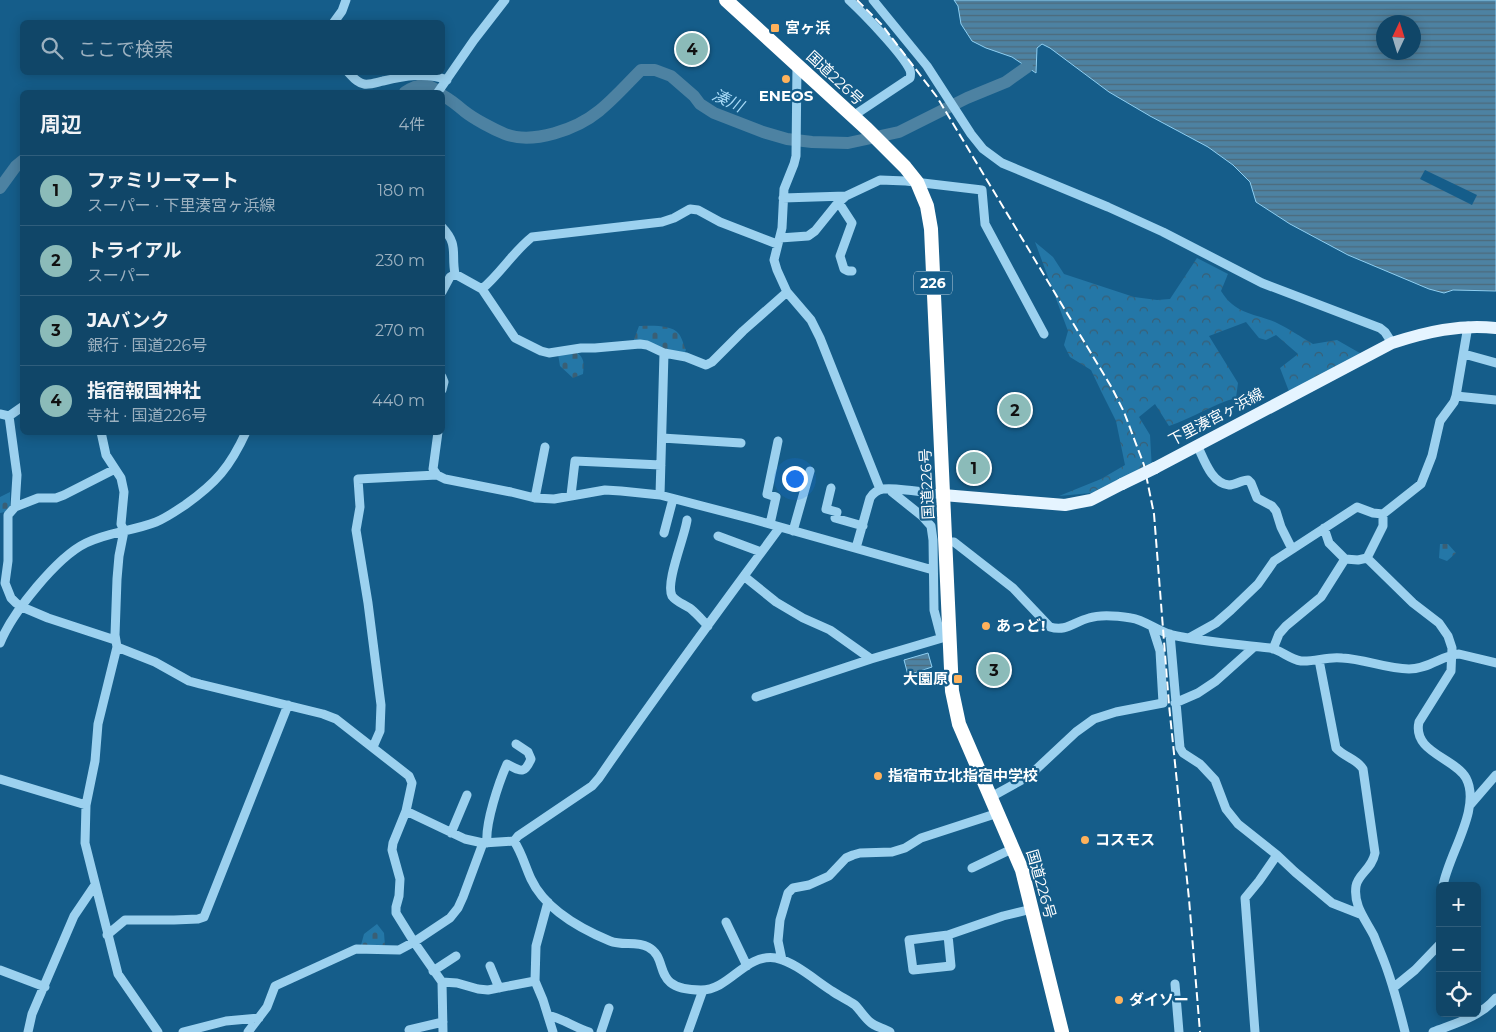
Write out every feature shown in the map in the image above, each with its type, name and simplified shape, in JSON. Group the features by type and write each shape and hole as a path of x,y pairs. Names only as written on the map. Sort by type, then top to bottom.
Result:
{"highway":[{"name":"国道226号","path":"726,0 867,129 905,167 917,182 927,206 931,229 946,542 945,637 952,691 959,724 1022,870 1062,1032"}],"main road":[{"name":"下里湊宮ヶ浜線","path":"944,495 1065,505 1091,500 1392,344 1429,332 1468,326 1496,328"}],"street":[{"path":"335,20 342,11 346,0"},
{"path":"439,90 505,0"},
{"path":"849,0 896,51 910,70 911,75 910,78 853,116"},
{"path":"873,0 912,46 983,149 1002,163 1140,221 1262,283 1380,328 1385,332 1392,344"},
{"path":"797,64 798,130 796,156 784,188 782,228 774,260 787,292 811,320 820,338 880,489"},
{"path":"351,75 358,82 365,85 417,75"},
{"path":"430,75 437,76 445,82"},
{"path":"482,289 492,281 524,243 532,237 662,222 690,209 698,210 720,222 778,241 808,236 815,231 846,196 880,180 917,182 982,190 985,224 1044,334"},
{"path":"783,198 846,196"},
{"path":"839,203 852,223 840,256 844,269 852,271"},
{"path":"445,230 450,235 455,253 455,274"},
{"path":"455,274 482,289 515,338 541,352 548,354 581,348 640,344 686,357 706,365 712,362 738,335 787,292"},
{"path":"445,286 450,277 455,274"},
{"path":"1189,638 1216,623 1258,584 1274,561 1292,549 1358,506 1373,513 1382,514 1421,484 1432,456 1440,421 1454,402 1456,396 1468,326"},
{"path":"660,495 661,393 664,352"},
{"path":"1464,354 1496,363"},
{"path":"1456,396 1496,400"},
{"path":"15,507 16,475 5,415 20,409"},
{"path":"102,435 106,455 123,485 122,524 124,531 118,563 116,644 98,724 95,761 86,805 85,842 118,974 158,1032"},
{"path":"0,644 22,606 44,579 77,548 96,538 156,522 177,510 210,486 225,469 244,435"},
{"path":"438,435 433,469 437,475 445,479 536,498 554,499 605,490 660,495 933,570"},
{"path":"662,438 741,443"},
{"path":"770,524 776,497 767,494 778,441"},
{"path":"1197,445 1212,474 1218,480 1228,485 1248,480 1257,498 1276,510 1281,527 1292,549"},
{"path":"536,498 546,446"},
{"path":"571,495 575,461 661,465"},
{"path":"115,470 56,498 38,498 15,507 4,516 8,561 5,583 11,598 16,603 48,618 116,644 155,662 189,681 236,694 248,695 288,705 336,719 409,776 412,783 406,811 394,838 392,850 400,879 396,913 442,982 443,1027 409,1030"},
{"path":"793,531 810,471"},
{"path":"373,747 380,731 381,705 368,603 356,530 360,507 358,480 437,475"},
{"path":"831,488 826,509 837,512 835,518 863,526"},
{"path":"856,548 870,498 880,489 944,495"},
{"path":"756,697 945,637 934,610 931,526 926,519 890,489"},
{"path":"664,533 673,499"},
{"path":"1324,528 1329,542 1345,559 1358,560 1366,558 1383,526 1382,514"},
{"path":"687,520 673,572 670,591 673,598 692,610 708,626"},
{"path":"406,811 465,839 485,843 514,841 518,836 592,786 780,527"},
{"path":"718,536 762,552"},
{"path":"946,542 954,542 1013,588 1050,627 1058,629 1067,628 1090,617 1130,618 1140,620 1154,629 1170,634 1272,649 1294,660 1342,658 1396,669 1412,669 1429,666 1453,654 1482,658 1496,663"},
{"path":"1366,558 1413,603 1444,628 1453,654 1451,671 1420,722 1418,732 1435,754 1457,768 1465,776 1468,783 1470,805 1444,882"},
{"path":"1272,649 1279,634 1286,626 1321,597 1345,559"},
{"path":"745,577 776,602 803,618 830,630 871,659"},
{"path":"991,797 1029,776 1076,732 1094,719 1116,712 1163,703 1160,651 1154,629"},
{"path":"1170,634 1175,703 1180,748 1183,753 1200,764 1215,780 1223,804 1231,818 1332,903 1360,914"},
{"path":"1175,703 1198,694 1216,682 1254,647"},
{"path":"1320,660 1336,748 1361,765 1366,782 1375,853 1371,865 1358,880 1356,886 1360,914 1373,935 1393,988 1405,1032"},
{"path":"107,934 125,920 198,919 204,916 288,705"},
{"path":"248,1032 267,1007 275,986 356,949 399,950 450,918 458,908 485,843 499,782 507,764 524,770 527,769 532,759 528,752 516,744"},
{"path":"1470,805 1496,775"},
{"path":"0,779 86,805"},
{"path":"451,833 467,795"},
{"path":"782,960 778,941 780,920 788,893 793,888 818,882 829,876 846,858 853,855 892,852 905,848 921,838 998,813"},
{"path":"514,841 531,879 548,902 565,917 612,942 648,947 658,958 664,977 670,983 678,987 703,990 719,984 752,962 767,958 782,960 854,1005 871,1024 890,1032"},
{"path":"972,868 1014,848"},
{"path":"1255,1032 1245,898 1260,881 1277,855"},
{"path":"28,1032 30,1019 74,916 95,885"},
{"path":"548,902 536,946 535,981 553,1032"},
{"path":"948,935 951,966 913,970 910,940 948,935 1003,916 1032,909"},
{"path":"726,922 747,966"},
{"path":"1393,988 1415,970 1436,948"},
{"path":"434,971 456,956"},
{"path":"490,966 500,988"},
{"path":"0,970 45,987"},
{"path":"442,982 457,983 478,989 500,988 535,981"},
{"path":"1174,984 1179,1032"},
{"path":"688,1032 703,990"},
{"path":"1433,1032 1487,1009 1496,998"},
{"path":"601,1032 609,1008"},
{"path":"548,1015 567,1021 574,1027 589,1032"},
{"path":"183,1032 226,1021 259,1018"}],"green space":[{"path":"1035,242 1053,257 1064,274 1134,297 1157,300 1170,299 1197,258 1228,274 1221,291 1226,299 1238,309 1275,322 1313,344 1337,340 1365,356 1290,394 1280,368 1298,354 1276,335 1266,340 1259,338 1246,322 1209,336 1238,383 1236,398 1169,426 1155,404 1139,417 1150,435 1152,470 1091,493 1059,496 1101,479 1125,465 1116,421 1091,370 1070,357 1064,345 1068,331"},
{"path":"639,326 660,326 675,331 680,336 686,350 684,354 633,342"},
{"path":"575,351 582,358 584,364 583,374 573,378 560,366 558,354"},
{"path":"10,492 10,511 0,513 0,497"},
{"path":"1440,544 1448,544 1456,553 1447,561 1439,558"},
{"path":"377,924 384,933 385,946 361,945 364,934"}],"shaded area":[{"path":"954,0 1496,0 1496,291 1453,290 1444,293 1429,289 1348,255 1290,224 1256,202 1250,182 1233,165 1208,147 1109,92 1050,48 1042,44 1037,48 1036,73 1012,57 972,41 961,24 958,6"},
{"path":"928,653 932,667 908,675 904,660"}],"pier":[{"path":"1425,170 1477,195 1472,205 1420,179"}],"waterway":[{"name":"湊川","path":"445,97 489,127 505,134 528,138 554,133 579,124 610,102 641,70 655,70 671,76 694,96 700,104 714,113 763,132 787,139 848,143 899,132 967,98 1006,82 1027,67"},
{"name":"湊川","path":"409,90 422,85 436,90"},
{"name":"湊川","path":"0,188 20,163"}],"railway":[{"path":"857,0 882,25 937,97 1112,388 1124,412 1144,465 1154,514 1169,705 1189,899 1200,1032"}],"place":[{"name":"宮ヶ浜","path":"775,28"},
{"name":"指宿報国神社","path":"692,49"},
{"name":"ENEOS","path":"786,79"},
{"name":"トライアル","path":"1015,410"},
{"name":"ファミリーマート","path":"974,468"},
{"name":"あっど!","path":"986,626"},
{"name":"JAバンク","path":"994,670"},
{"name":"大園原","path":"958,679"},
{"name":"指宿市立北指宿中学校","path":"878,776"},
{"name":"コスモス","path":"1085,840"},
{"name":"ダイソー","path":"1119,1000"}]}
